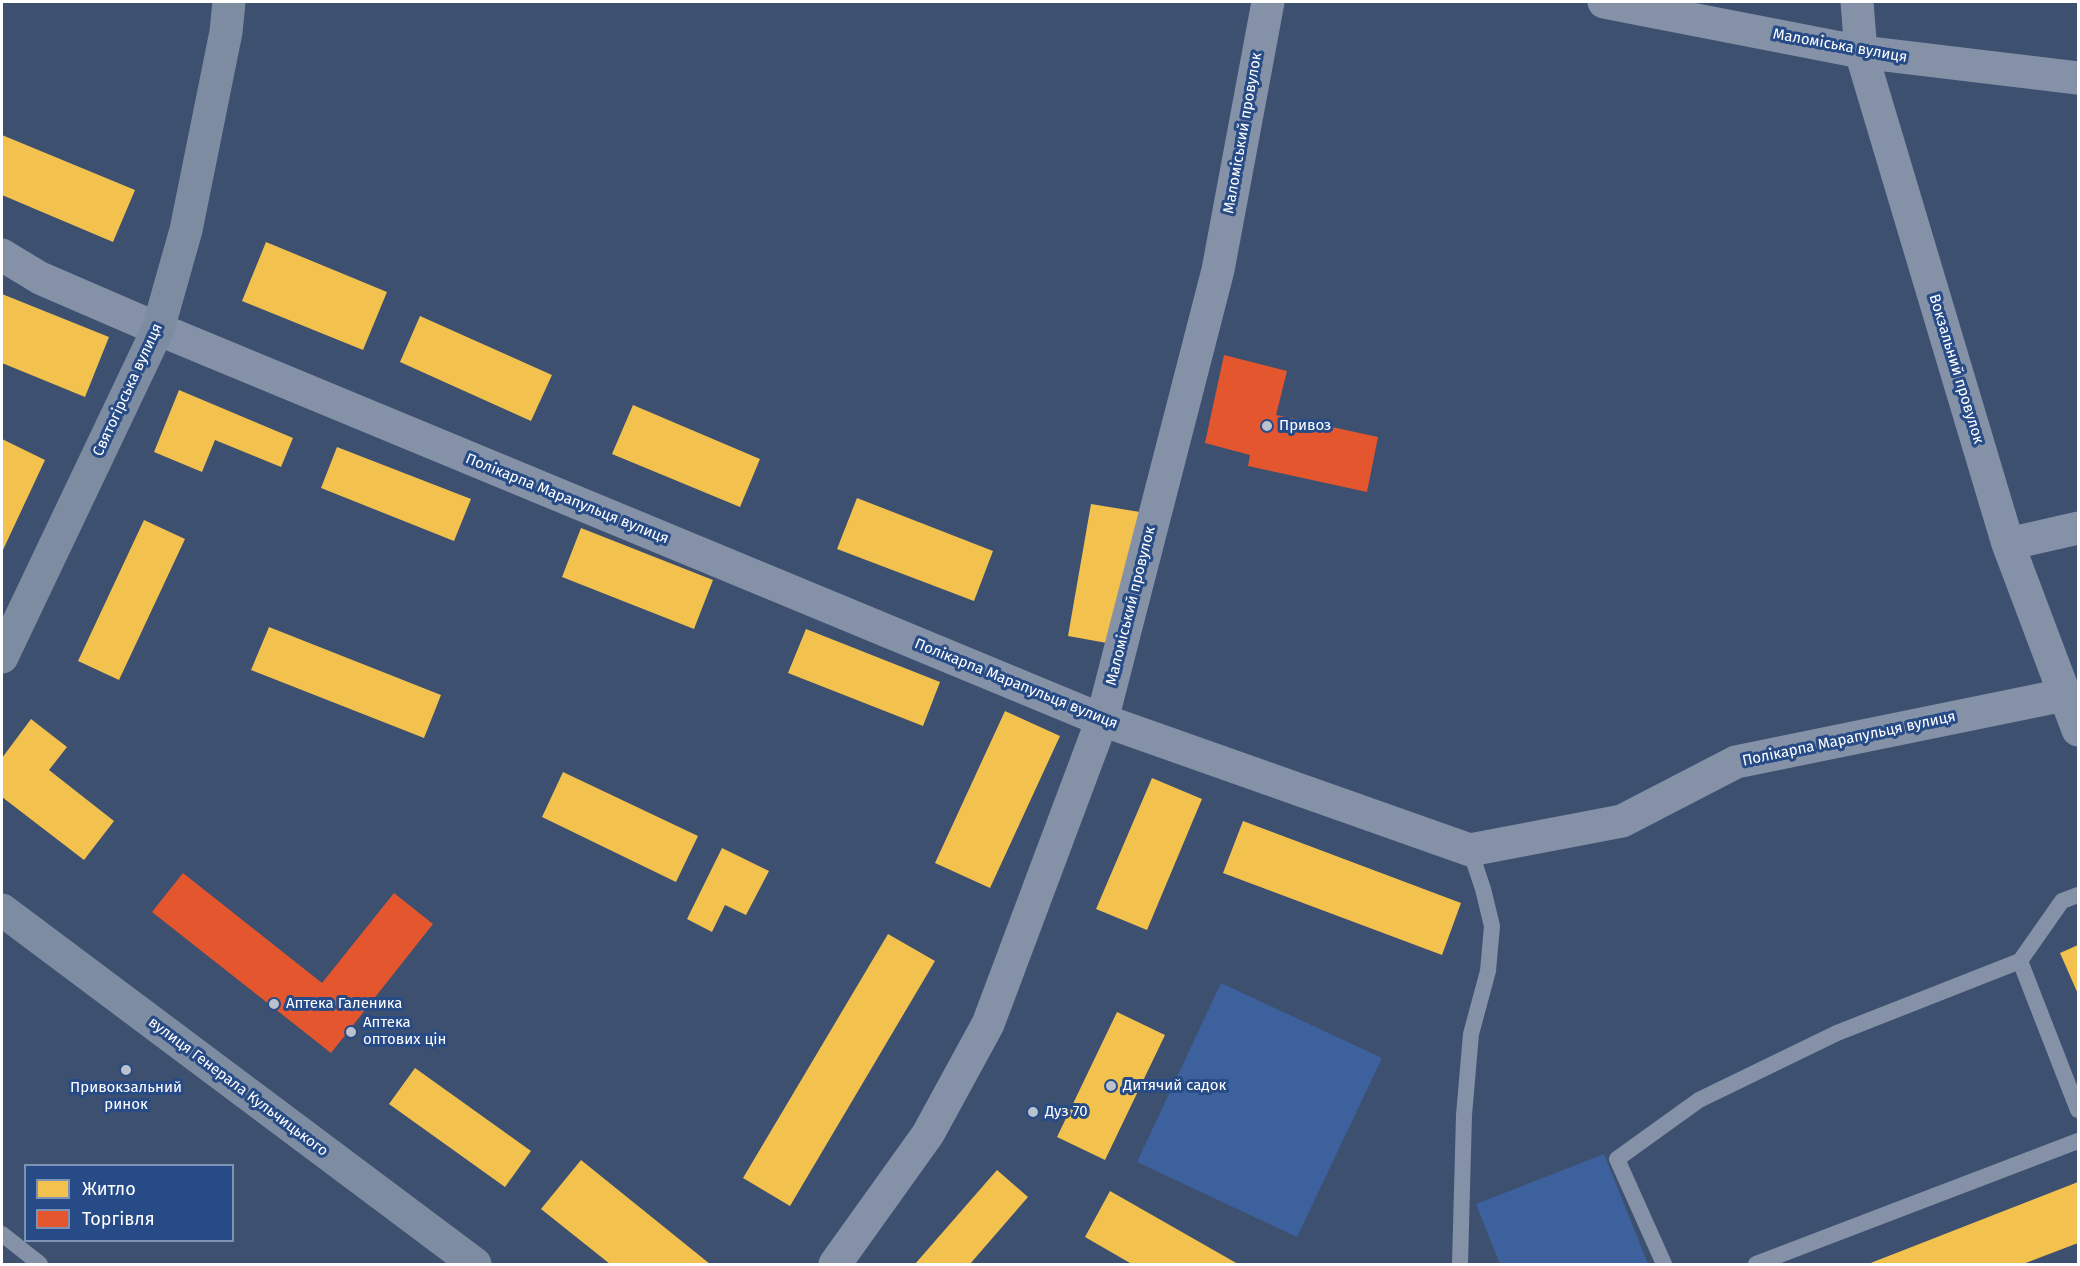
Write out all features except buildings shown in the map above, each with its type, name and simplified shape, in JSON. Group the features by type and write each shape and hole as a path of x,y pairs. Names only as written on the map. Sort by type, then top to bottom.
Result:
{"street":[{"name":"Святогірська вулиця","path":"2,657 158,329 186,230 226,32 229,2"},
{"name":"Маломіський провулок","path":"835,1264 928,1134 988,1024 1102,720 1218,270 1268,2"},
{"name":"Маломіська вулиця","path":"1604,2 1861,52 2079,78"},
{"name":"Вокзальний провулок","path":"1857,2 1861,52 2008,544 2079,730"},
{"name":"Полікарпа Марапульця вулиця","path":"2,255 40,278 158,329 1102,720 1470,850 1622,821 1736,762 2064,695"},
{"path":"2008,544 2079,528"},
{"name":"вулиця Генерала Кульчицького","path":"2,910 475,1264"}],"lane":[{"path":"1460,1264 1464,1115 1471,1034 1488,971 1491,926 1483,889 1470,850"},
{"path":"1664,1264 1617,1159 1699,1100 1720,1089 1836,1033 2020,961 2062,901 2079,895"},
{"path":"2020,961 2079,1110"},
{"path":"1756,1264 2079,1141"},
{"path":"2,1234 40,1264"}],"shaded area":[{"path":"1221,983 1382,1058 1297,1237 1137,1162"},
{"path":"1604,1154 1648,1264 1500,1264 1476,1204"}],"place":[{"name":"Привоз","path":"1267,426"},
{"name":"Аптека Галеника","path":"274,1004"},
{"name":"Аптека оптових цін","path":"351,1032"},
{"name":"Привокзальний ринок","path":"126,1070"},
{"name":"Дитячий садок","path":"1111,1086"},
{"name":"Дуз 70","path":"1033,1112"}]}
